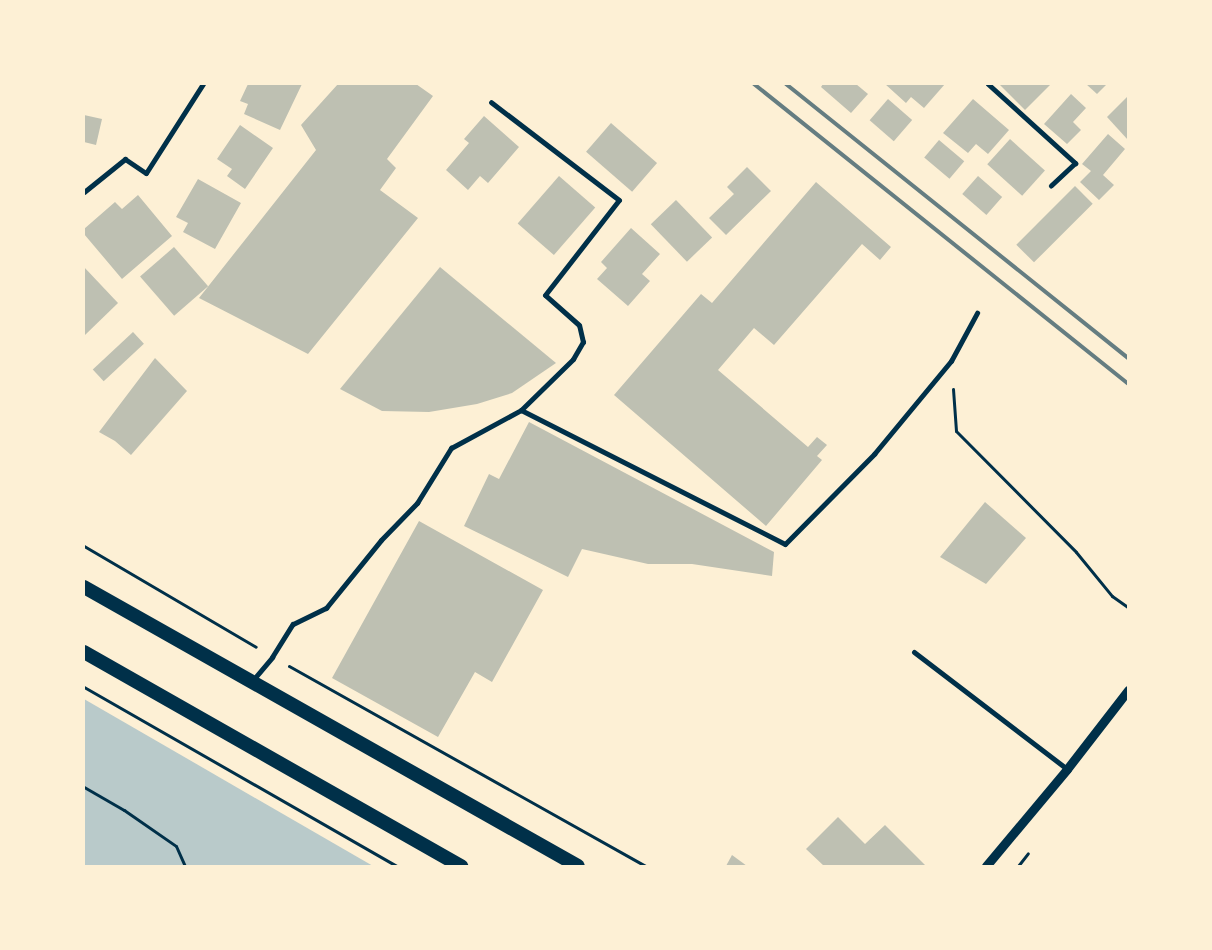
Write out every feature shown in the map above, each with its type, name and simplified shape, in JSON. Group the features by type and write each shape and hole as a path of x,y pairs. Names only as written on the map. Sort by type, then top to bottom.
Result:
{"highway":[{"path":"84,587 578,866"},
{"path":"84,652 461,866"}],"street":[{"path":"84,192 125,159 146,173 203,84"},
{"path":"988,84 1076,162 1051,184"},
{"path":"251,682 272,657 293,624 326,608 381,540 417,503 450,448 520,410 573,359 583,342 579,325 545,296 619,200 491,102"},
{"path":"520,410 785,544 874,454 951,361 977,313"},
{"path":"914,652 1067,769"},
{"path":"986,866 1067,769 1128,690"}],"path":[{"path":"951,361 956,431 1070,545 1112,596 1128,606"},
{"path":"84,546 272,657 646,866"},
{"path":"84,687 397,866"},
{"path":"84,787 124,810 176,846 186,866"}],"shaded area":[{"path":"84,699 373,866 84,866"}],"building":[{"path":"248,84 302,84 280,130 244,114 248,104 240,101"},
{"path":"338,84 416,84 433,96 387,159 396,168 380,190 418,218 308,354 199,298 316,150 301,125"},
{"path":"823,84 856,84 868,94 851,113 821,87"},
{"path":"885,84 945,84 924,108 911,97 906,103"},
{"path":"999,84 1051,84 1025,110"},
{"path":"1086,84 1107,84 1097,94"},
{"path":"1071,94 1086,108 1073,122 1081,130 1067,144 1044,124"},
{"path":"1128,96 1128,140 1107,117"},
{"path":"888,99 912,120 894,141 870,120"},
{"path":"973,99 1009,130 988,154 976,144 968,153 943,133"},
{"path":"84,115 102,119 96,145 84,142"},
{"path":"484,116 519,147 488,183 480,176 468,190 446,170 469,143 464,139"},
{"path":"611,123 657,163 632,192 586,152"},
{"path":"240,125 273,148 245,189 227,176 232,169 217,159"},
{"path":"1108,134 1125,149 1103,175 1114,185 1099,200 1080,182 1091,171 1082,164"},
{"path":"1010,139 1045,170 1022,196 987,164"},
{"path":"939,140 964,161 949,179 924,158"},
{"path":"747,167 771,191 726,235 709,218 734,194 727,187"},
{"path":"559,176 595,207 554,255 518,224"},
{"path":"978,176 1002,197 986,215 962,194"},
{"path":"198,179 241,203 215,249 183,232 188,223 176,217"},
{"path":"816,182 891,247 880,260 862,244 774,345 754,328 718,370 808,447 817,437 827,445 817,456 822,460 766,526 614,395 701,294 712,303"},
{"path":"1075,186 1093,204 1034,262 1016,245"},
{"path":"138,195 172,236 122,279 84,234 84,229 115,202 122,209"},
{"path":"676,200 712,237 687,262 651,224"},
{"path":"631,228 660,254 642,274 650,281 628,306 597,279 607,268 601,262"},
{"path":"174,247 208,286 174,316 140,277"},
{"path":"84,267 118,303 84,336"},
{"path":"440,267 556,363 512,393 477,404 429,412 382,411 340,389"},
{"path":"133,332 144,344 104,381 93,370"},
{"path":"155,358 187,391 131,455 115,441 99,432"},
{"path":"529,422 774,552 772,576 692,564 648,564 582,549 568,577 464,526 489,474 499,479"},
{"path":"985,502 1026,538 986,584 940,557"},
{"path":"419,521 543,590 492,682 475,672 438,737 332,678"},
{"path":"838,817 865,844 885,825 926,866 824,866 806,849"},
{"path":"732,855 747,866 726,866"}],"railway":[{"path":"754,84 1128,384"},
{"path":"786,84 1128,358"}]}
